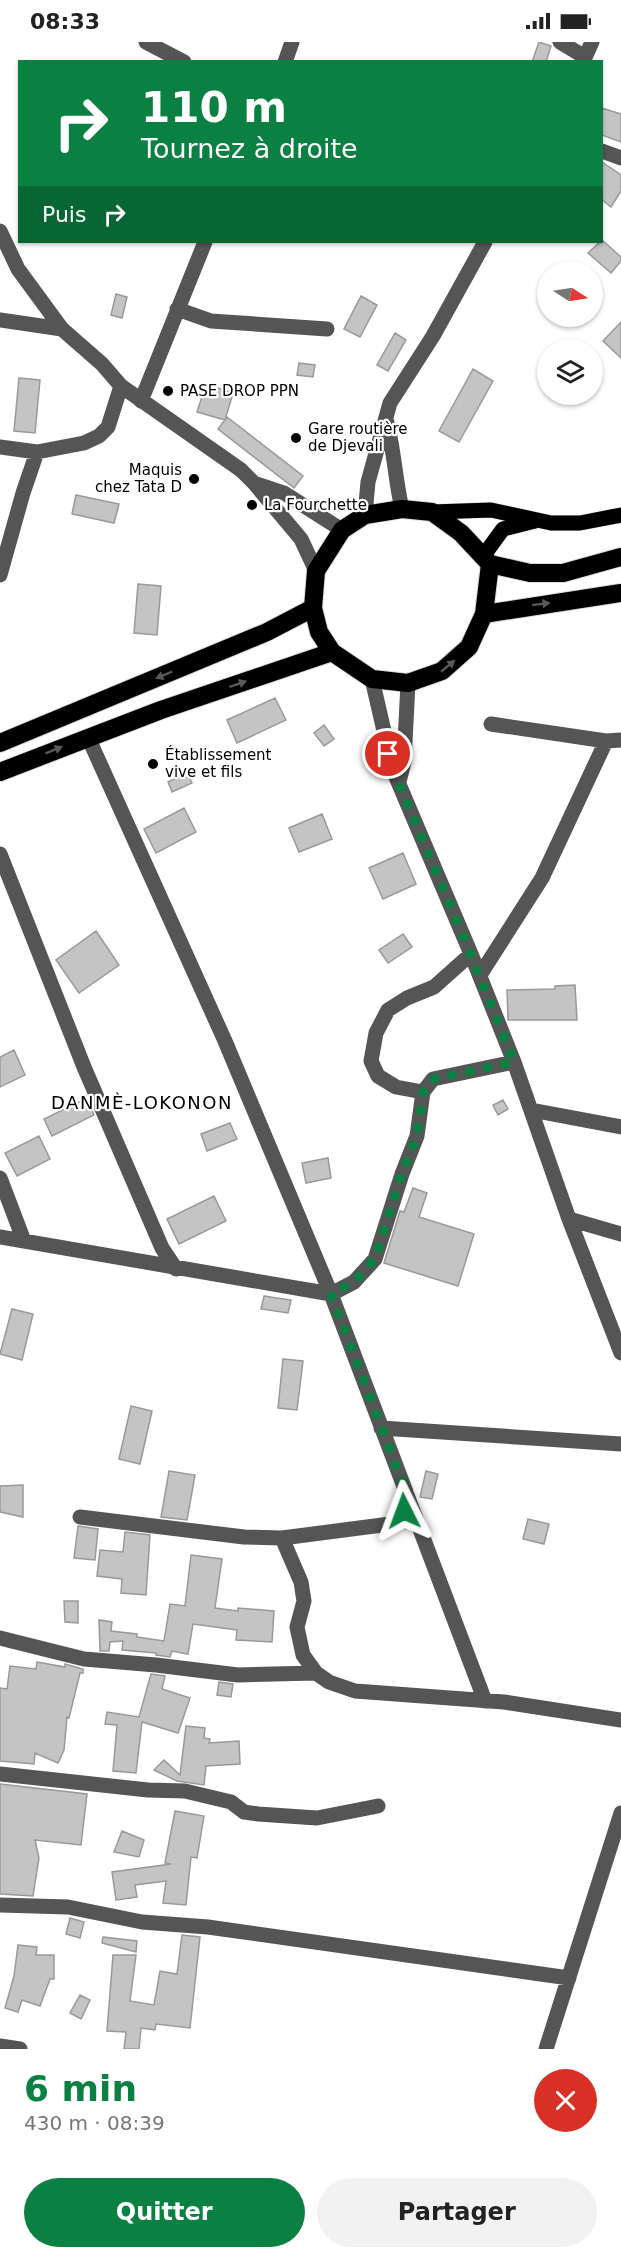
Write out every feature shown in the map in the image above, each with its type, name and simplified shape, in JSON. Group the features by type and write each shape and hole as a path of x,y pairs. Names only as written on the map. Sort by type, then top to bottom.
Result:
{"highway":[{"path":"487,560 484,614 469,647 442,671 408,683 372,679 332,652 320,632 313,608 316,571 342,530 365,515 402,508 432,512 461,533 487,560 530,573 563,573 621,557"},
{"path":"484,614 621,593"},
{"path":"0,743 267,632 313,608"},
{"path":"0,772 161,710 332,652"}],"main road":[{"path":"432,512 491,510 551,523 580,523 621,515"},
{"path":"487,560 503,529 539,520"}],"street":[{"path":"146,42 180,60"},
{"path":"286,60 292,42"},
{"path":"560,42 584,59 592,42"},
{"path":"603,152 621,158"},
{"path":"0,231 18,269 62,329 102,364 121,386 181,427 254,483 301,539 316,571"},
{"path":"141,401 205,243"},
{"path":"365,515 368,482 390,403 433,336 484,243"},
{"path":"177,309 211,321 327,329"},
{"path":"0,320 62,329"},
{"path":"0,447 37,452 84,442 99,436 108,428 121,386"},
{"path":"386,419 391,436 396,485 402,508"},
{"path":"0,575 37,452"},
{"path":"254,483 284,493 342,530"},
{"path":"372,679 393,770 480,975 514,1062 569,1219 621,1353"},
{"path":"399,782 405,754 408,683"},
{"path":"480,975 542,878 613,741 491,724"},
{"path":"88,737 225,1041 331,1294 485,1701"},
{"path":"0,854 84,1067 162,1248 176,1269"},
{"path":"423,1092 396,1087 378,1076 371,1061 376,1033 388,1010 406,998 434,987 471,954"},
{"path":"0,1237 331,1294 354,1282 375,1259 402,1173 417,1136 423,1092 434,1079 514,1062"},
{"path":"531,1110 621,1127"},
{"path":"0,1178 24,1241"},
{"path":"569,1219 621,1234"},
{"path":"381,1428 621,1444"},
{"path":"80,1518 244,1538 282,1538 390,1524 404,1511 406,1492"},
{"path":"282,1538 301,1582 304,1601 297,1627 303,1655 316,1673 329,1682 355,1691 485,1701 621,1720"},
{"path":"0,1638 84,1659 238,1675 316,1673"},
{"path":"0,1774 148,1790 184,1791 231,1802 244,1812 258,1814 317,1818 378,1806"},
{"path":"546,2049 621,1813"},
{"path":"0,1905 68,1907 142,1922 208,1927 569,1978"},
{"path":"0,2046 20,2049"}],"building":[{"path":"539,42 551,46 547,60 533,60"},
{"path":"603,108 621,114 621,142 603,135"},
{"path":"603,163 621,175 621,191 611,207 603,201"},
{"path":"603,241 621,257 621,261 611,273 603,266 603,261 597,261 588,253"},
{"path":"116,294 127,297 122,318 111,315"},
{"path":"361,296 377,305 360,337 344,329"},
{"path":"621,322 621,358 603,341"},
{"path":"395,333 406,340 388,371 377,365"},
{"path":"299,363 315,365 313,377 297,375"},
{"path":"473,369 493,381 459,442 439,431"},
{"path":"19,378 40,380 35,433 14,431"},
{"path":"206,384 233,393 225,420 197,412"},
{"path":"227,417 303,476 294,488 218,429"},
{"path":"76,495 119,504 114,523 72,514"},
{"path":"138,584 161,586 157,635 134,633"},
{"path":"275,698 286,720 237,743 227,720"},
{"path":"324,725 334,739 324,746 314,733"},
{"path":"187,773 192,783 172,792 168,782"},
{"path":"184,808 196,832 156,853 144,829"},
{"path":"322,814 332,839 299,852 289,828"},
{"path":"403,853 416,884 383,899 369,868"},
{"path":"96,931 119,965 79,993 56,960"},
{"path":"403,934 412,947 388,963 379,950"},
{"path":"575,985 577,1020 508,1020 507,990 555,989 555,986"},
{"path":"14,1050 25,1075 0,1087 0,1057"},
{"path":"87,1098 94,1115 52,1136 44,1119"},
{"path":"503,1100 508,1109 498,1115 493,1105"},
{"path":"230,1123 237,1139 207,1151 201,1134"},
{"path":"39,1136 50,1159 17,1176 5,1153"},
{"path":"328,1158 331,1178 306,1183 302,1163"},
{"path":"413,1188 427,1193 419,1217 474,1234 458,1286 384,1263 400,1211 404,1212"},
{"path":"214,1196 226,1221 179,1244 167,1219"},
{"path":"264,1296 291,1300 288,1313 261,1309"},
{"path":"12,1309 33,1314 22,1360 0,1354"},
{"path":"283,1359 303,1361 297,1410 278,1408"},
{"path":"131,1406 152,1411 140,1464 119,1459"},
{"path":"169,1471 195,1475 187,1520 161,1517"},
{"path":"426,1471 438,1474 432,1499 420,1497"},
{"path":"23,1485 23,1517 0,1512 0,1486"},
{"path":"528,1519 549,1524 544,1544 523,1539"},
{"path":"78,1526 98,1529 95,1560 74,1558"},
{"path":"125,1532 150,1535 146,1595 121,1593 122,1579 97,1576 100,1550 123,1552"},
{"path":"191,1555 222,1559 215,1608 238,1611 238,1608 274,1611 272,1642 236,1640 237,1630 193,1624 188,1654 172,1651 170,1657 156,1655 156,1653 122,1650 123,1641 110,1642 109,1651 100,1651 99,1620 112,1622 111,1631 137,1634 137,1637 164,1641 170,1604 185,1606"},
{"path":"64,1601 78,1601 78,1623 65,1622"},
{"path":"37,1662 65,1667 65,1664 83,1669 69,1718 67,1717 64,1750 58,1763 35,1753 34,1764 0,1761 0,1688 7,1689 10,1666 36,1669"},
{"path":"151,1674 165,1676 162,1689 190,1698 178,1733 142,1722 136,1773 113,1771 117,1725 105,1724 107,1712 139,1717"},
{"path":"219,1682 233,1684 231,1697 217,1695"},
{"path":"186,1726 205,1728 204,1738 210,1739 209,1743 239,1741 240,1764 206,1766 204,1785 177,1781 154,1770 164,1760 180,1775"},
{"path":"0,1784 87,1794 81,1845 35,1840 39,1858 33,1896 0,1894"},
{"path":"175,1811 204,1816 197,1858 191,1857 186,1905 163,1903 166,1881 135,1885 137,1897 116,1900 112,1872 171,1864 165,1863"},
{"path":"122,1831 144,1840 139,1857 114,1852"},
{"path":"70,1918 84,1922 80,1938 66,1934"},
{"path":"182,1935 200,1937 190,2028 156,2024 155,2030 141,2028 139,2049 124,2049 126,2032 107,2031 113,1955 136,1955 130,2001 154,2005 160,1971 177,1974"},
{"path":"103,1937 137,1941 136,1952 102,1943"},
{"path":"18,1945 37,1947 36,1955 54,1955 54,1979 50,1979 40,2006 22,2000 18,2012 5,2008 14,1976"},
{"path":"80,1995 90,2000 81,2019 70,2013"}],"place":[{"name":"PASE DROP PPN","path":"168,391"},
{"name":"Gare routière de Djevali","path":"296,438"},
{"name":"Maquis chez Tata D","path":"194,479"},
{"name":"La Fourchette","path":"252,505"},
{"name":"Établissement vive et fils","path":"153,764"}],"district":[{"name":"DANMÈ-LOKONON","path":"142,1103"}],"route":[{"path":"388,754 514,1062 434,1079 423,1092 417,1136 402,1173 375,1259 354,1282 331,1294 406,1492 404,1511"}]}
